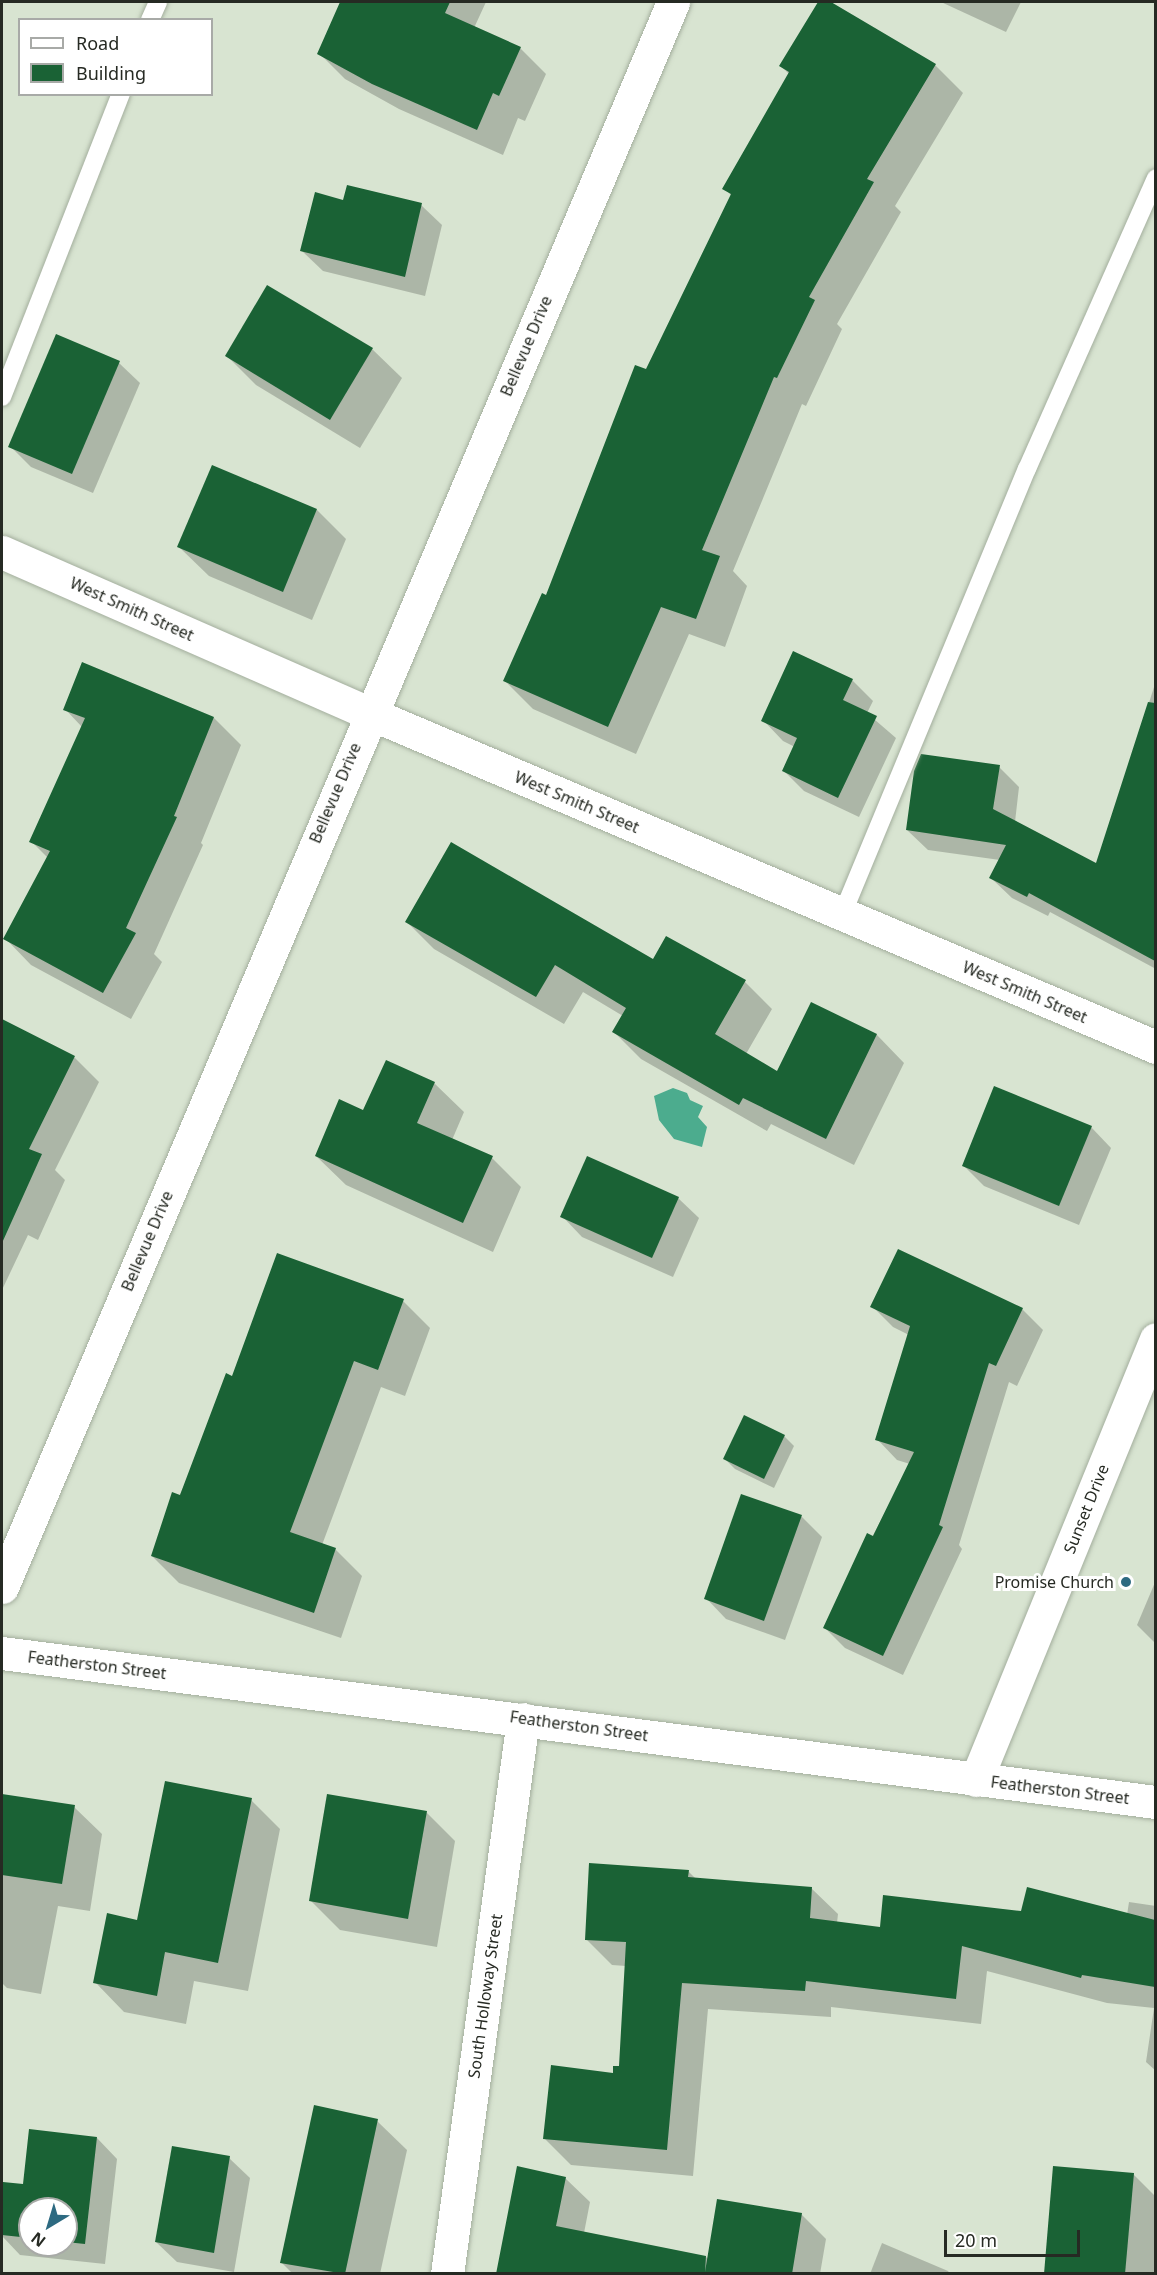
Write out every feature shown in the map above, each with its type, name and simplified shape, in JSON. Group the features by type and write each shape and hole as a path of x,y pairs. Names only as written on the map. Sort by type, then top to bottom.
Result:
{"street":[{"name":"Bellevue Drive","path":"2,1587 369,713 673,2"},
{"name":"West Smith Street","path":"2,552 369,713 1155,1047"},
{"name":"Sunset Drive","path":"976,1780 1155,1339"},
{"name":"Featherston Street","path":"2,1653 1155,1802"},
{"name":"South Holloway Street","path":"447,2274 523,1719"}],"lane":[{"path":"151,18 158,2"},
{"path":"2,397 120,96"},
{"path":"842,915 1027,469 1155,178"}],"shaded area":[{"path":"673,1088 687,1093 690,1100 703,1106 698,1117 707,1127 702,1147 674,1139 659,1120 654,1096"}],"building":[{"path":"340,2 450,2 445,13 521,47 499,96 493,93 477,130 372,84 317,54"},
{"path":"818,2 831,2 936,64 867,179 874,182 809,297 815,300 777,378 774,377 702,550 720,556 696,619 661,607 608,727 503,681 542,593 546,595 635,365 646,369 731,194 722,189 789,72 779,66"},
{"path":"347,185 422,203 405,277 300,251 315,192 343,200"},
{"path":"267,285 373,348 330,420 225,356"},
{"path":"56,334 120,361 72,474 8,447"},
{"path":"212,465 317,509 283,592 177,547"},
{"path":"793,651 853,679 843,700 877,716 838,798 782,771 797,738 761,721"},
{"path":"82,662 214,717 174,816 177,817 126,928 136,933 103,993 3,939 50,851 29,842 85,718 63,710"},
{"path":"1148,702 1155,703 1155,961 1029,893 1027,897 989,878 1006,845 906,830 914,771 921,754 1000,765 993,809 1096,863"},
{"path":"451,842 653,959 666,936 746,980 715,1034 777,1071 811,1002 877,1034 826,1139 743,1098 739,1105 612,1032 626,1008 555,965 536,997 405,922"},
{"path":"2,1019 75,1056 29,1149 42,1154 2,1243"},
{"path":"386,1060 435,1082 417,1123 493,1156 463,1223 315,1156 339,1099 363,1110"},
{"path":"994,1086 1092,1126 1059,1206 962,1166"},
{"path":"587,1156 679,1197 652,1258 560,1217"},
{"path":"898,1249 1023,1308 996,1366 989,1363 939,1525 943,1527 883,1656 823,1628 867,1533 873,1536 914,1452 875,1440 910,1326 870,1307"},
{"path":"277,1253 404,1299 378,1370 354,1361 290,1532 336,1548 314,1613 151,1556 172,1492 180,1495 226,1373 232,1376"},
{"path":"744,1415 785,1435 764,1479 723,1459"},
{"path":"741,1494 802,1515 764,1621 704,1599"},
{"path":"165,1781 252,1798 218,1963 165,1952 157,1996 93,1983 107,1913 137,1920"},
{"path":"2,1794 75,1805 62,1884 2,1875"},
{"path":"327,1794 427,1811 408,1919 309,1901"},
{"path":"589,1863 689,1870 688,1877 812,1887 810,1918 880,1927 883,1895 1021,1911 1027,1887 1155,1920 1155,1987 1082,1975 1081,1978 962,1946 956,1999 806,1981 805,1991 682,1983 667,2150 543,2139 551,2065 613,2073 613,2066 619,2066 626,1942 585,1940"},
{"path":"314,2105 378,2119 345,2274 280,2263"},
{"path":"29,2129 97,2137 85,2244 78,2243 78,2197 18,2197 18,2237 2,2235 3,2182 23,2184"},
{"path":"172,2146 230,2156 214,2253 155,2242"},
{"path":"517,2166 566,2177 556,2226 706,2256 705,2272 717,2199 802,2213 792,2274 496,2274"},
{"path":"1053,2166 1134,2173 1125,2274 1044,2274"}],"place":[{"name":"Promise Church","path":"1126,1582"}]}
